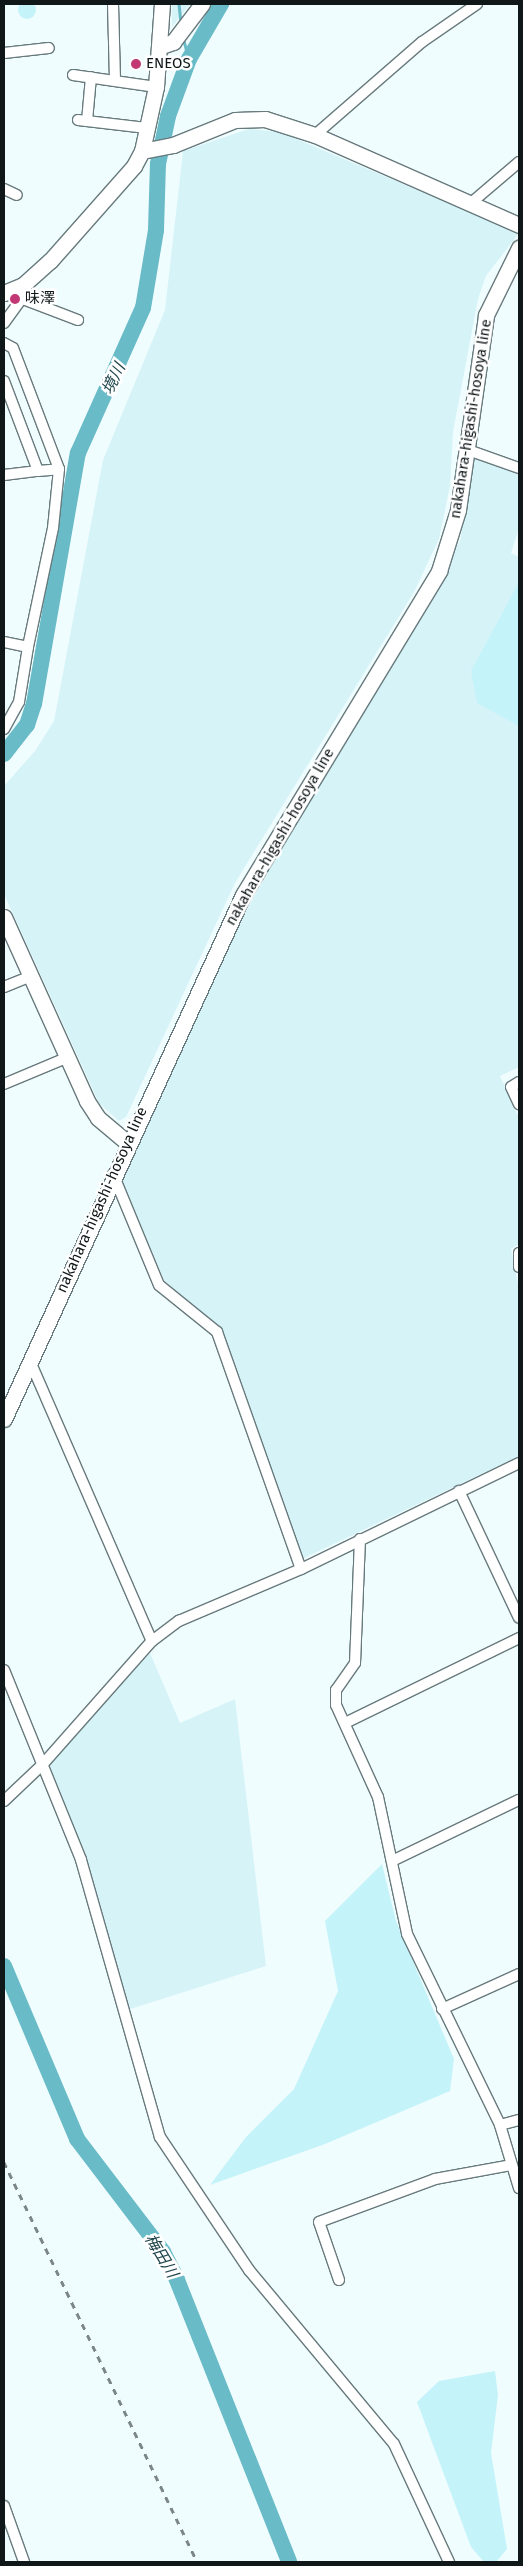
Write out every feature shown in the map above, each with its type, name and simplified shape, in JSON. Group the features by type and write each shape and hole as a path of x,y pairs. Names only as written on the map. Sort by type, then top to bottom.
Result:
{"main road":[{"path":"147,151 147,128 156,87 161,46 162,4"},
{"path":"161,46 173,42 202,4"},
{"path":"4,293 32,279 119,185 147,151 173,145 250,118 282,122 315,135 519,225"},
{"name":"nakahara-higashi-hosoya line","path":"4,1419 127,1142 243,895 439,571 458,510 465,449 486,316 519,248"},
{"path":"4,917 66,1058 98,1118 127,1142"}],"street":[{"path":"114,4 115,78"},
{"path":"315,135 422,42 477,4"},
{"path":"4,53 49,48"},
{"path":"73,74 115,78 156,87"},
{"path":"91,77 83,120 147,128"},
{"path":"470,203 519,162"},
{"path":"4,188 17,195"},
{"path":"4,323 24,298 32,279"},
{"path":"24,298 78,320"},
{"path":"4,343 13,348 59,469 53,528 28,647 19,702 4,729"},
{"path":"4,381 38,471"},
{"path":"465,449 519,468"},
{"path":"4,475 59,469"},
{"path":"4,642 28,647"},
{"path":"4,987 29,977"},
{"path":"4,1084 66,1058"},
{"path":"519,1082 511,1087 519,1104"},
{"path":"114,1174 159,1284 217,1332 301,1569"},
{"path":"519,1253 519,1267"},
{"path":"30,1361 152,1641"},
{"path":"4,1801 43,1764 152,1641 179,1621 301,1569 459,1491 519,1464"},
{"path":"459,1491 519,1618"},
{"path":"360,1539 355,1663 336,1690 345,1723 378,1796 407,1934 500,2125 519,2188"},
{"path":"345,1723 519,1638"},
{"path":"4,1670 81,1860 160,2137 249,2270 394,2444 449,2562"},
{"path":"392,1860 519,1800"},
{"path":"442,2009 519,1974"},
{"path":"500,2125 519,2120"},
{"path":"339,2280 318,2222 435,2179 511,2165"},
{"path":"4,2506 24,2562"}],"shaded area":[{"path":"23,1 31,1 36,6 34,17 23,19 18,14 18,6"},
{"path":"172,4 190,4 172,27"},
{"path":"249,129 280,132 519,233 486,276 478,299 453,432 450,486 439,539 414,592 235,883 126,1117 119,1121 99,1103 4,894 4,786 35,751 54,721 103,460 165,310 183,151"},
{"path":"468,452 519,472 519,528 511,553 519,557 519,1067 500,1076 519,1118 519,1244 511,1249 519,1289 519,1456 302,1559 218,1330 164,1280 119,1174 251,893 461,539"},
{"path":"519,582 519,726 477,703 471,671"},
{"path":"150,1653 180,1723 235,1699 266,1966 127,2010 47,1766"},
{"path":"382,1864 396,1921 454,2059 450,2091 325,2144 210,2185 246,2137 294,2089 338,1991 325,1921"},
{"path":"495,2371 498,2395 491,2453 507,2549 496,2562 484,2562 471,2547 417,2402 439,2381"}],"waterway":[{"path":"179,4 181,22"},
{"name":"境川","path":"4,754 27,725 34,704 78,453 143,308 156,230 158,164 168,116 189,59 221,4"},
{"path":"183,37 189,59"},
{"name":"梅田川","path":"4,1966 77,2139 163,2252 177,2280 289,2562"}],"railway":[{"path":"4,2162 197,2562"}],"place":[{"name":"ENEOS","path":"136,64"},
{"name":"味澤","path":"15,299"}]}
